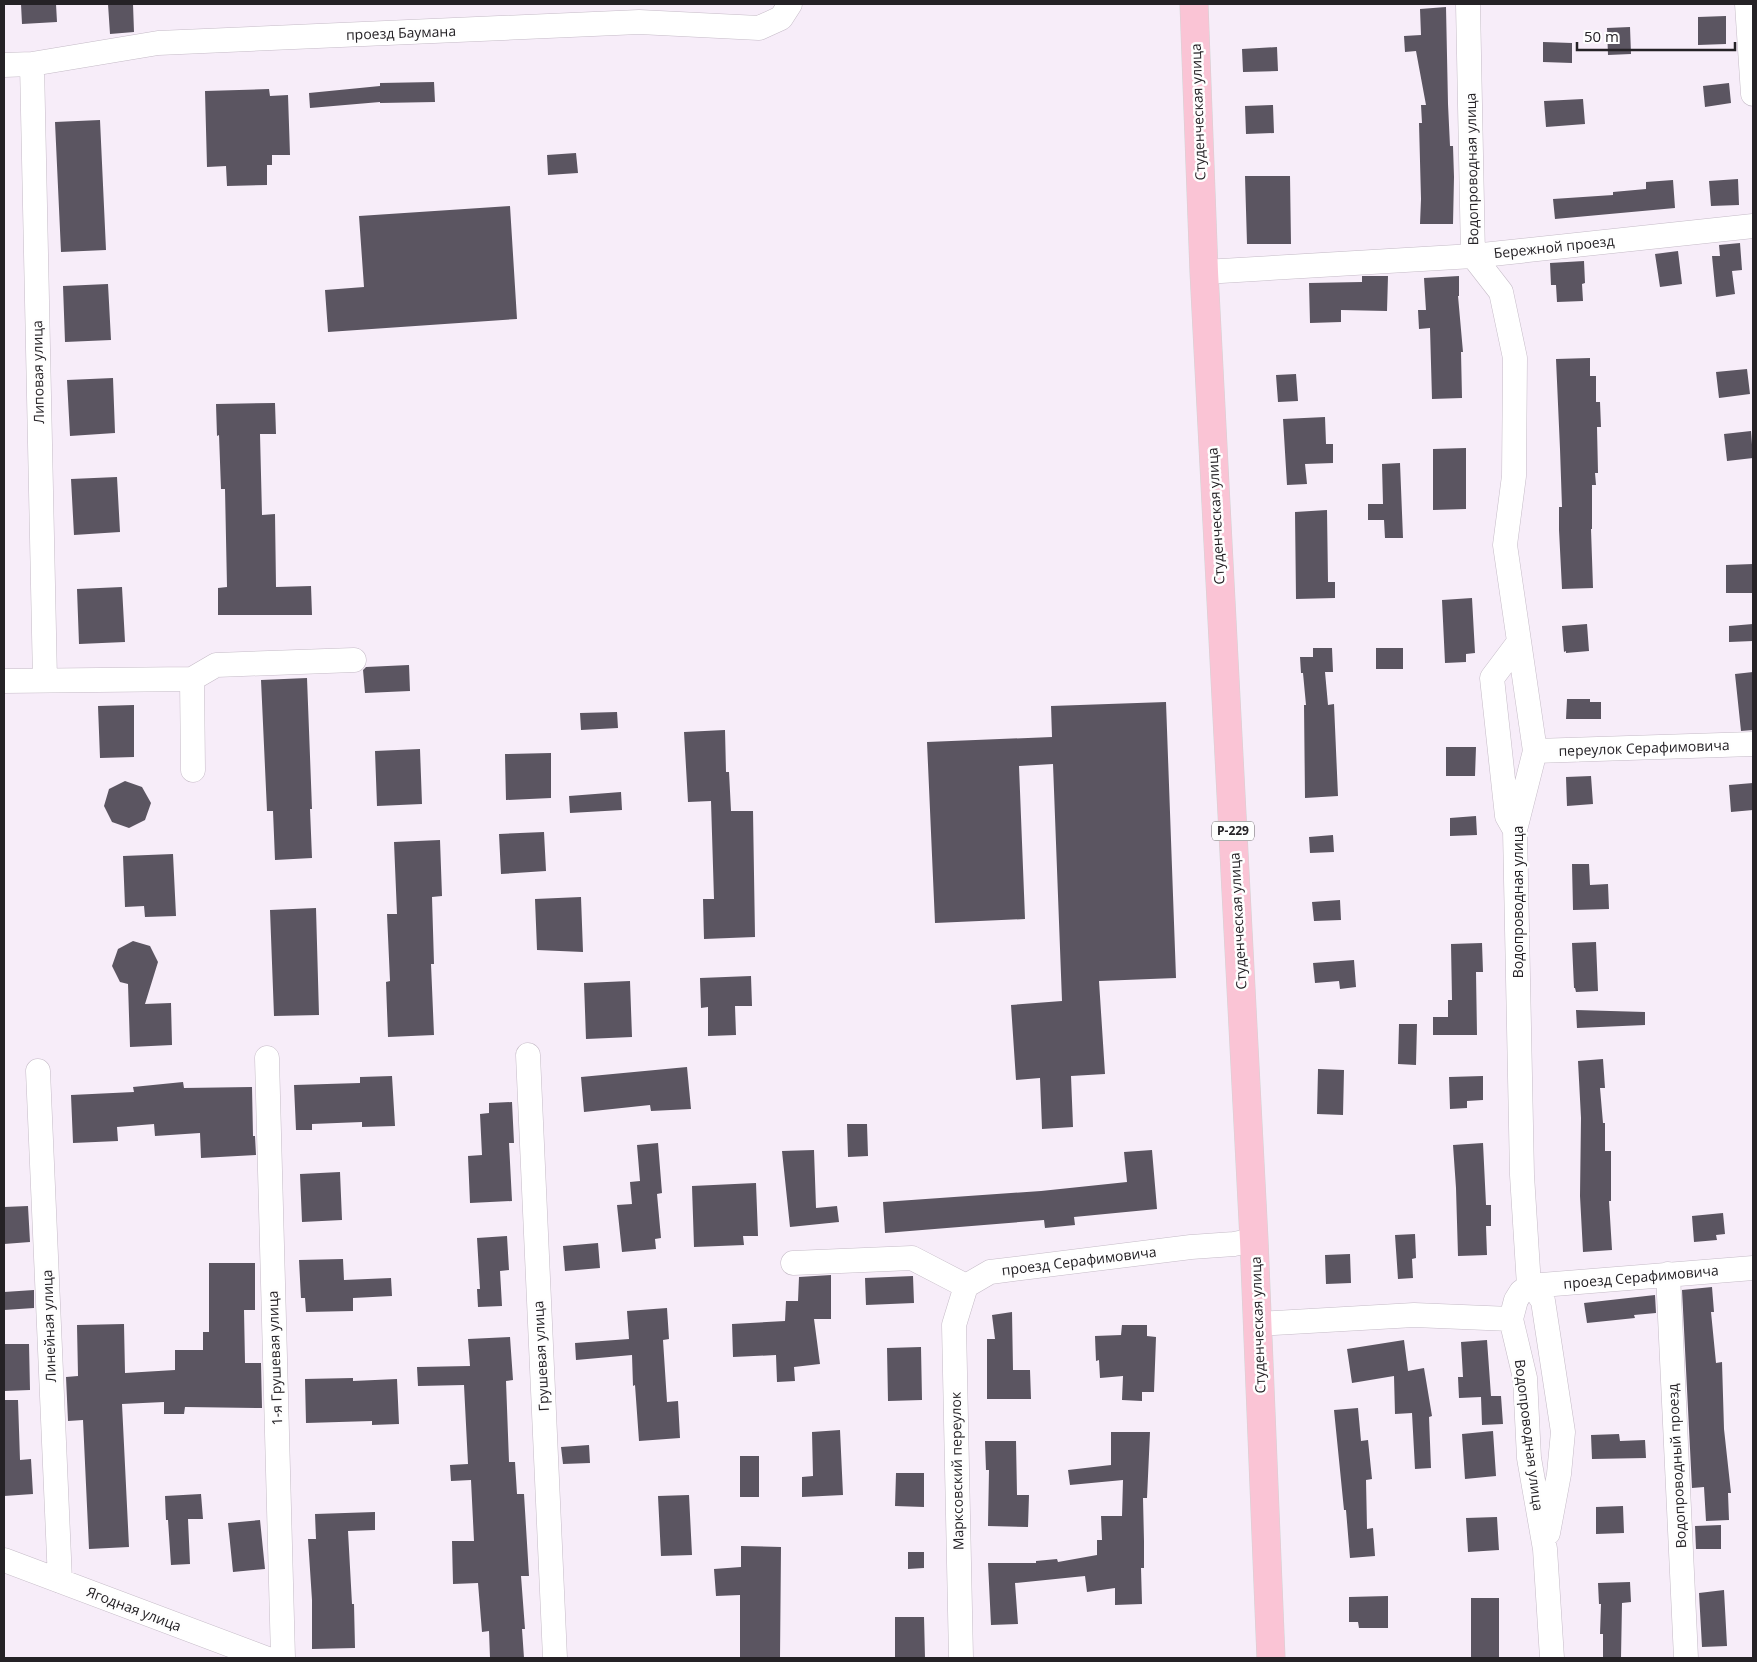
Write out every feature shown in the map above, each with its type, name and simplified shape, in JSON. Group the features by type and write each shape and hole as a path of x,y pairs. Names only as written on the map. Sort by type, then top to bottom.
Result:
{"main road":[{"name":"Студенческая улица","path":"1194,4 1204,272 1258,1324 1271,1658"}],"street":[{"name":"проезд Баумана","path":"4,66 32,64 168,42 639,22 759,28 781,18 790,4"},
{"name":"Водопроводная улица","path":"1468,4 1473,256 1501,292 1516,358 1514,476 1505,545 1535,751 1515,830 1522,1175 1528,1286"},
{"path":"1747,4 1753,94"},
{"name":"Липовая улица","path":"32,64 45,680"},
{"name":"Бережной проезд","path":"1204,272 1473,256 1753,226"},
{"path":"1515,830 1507,816 1492,678 1519,642"},
{"path":"4,681 192,678 216,665 354,660"},
{"path":"192,678 193,770"},
{"name":"переулок Серафимовича","path":"1535,751 1753,744"},
{"name":"Грушевая улица","path":"528,1055 554,1658"},
{"name":"1-я Грушевая улица","path":"267,1058 283,1658"},
{"name":"Линейная улица","path":"38,1071 60,1581"},
{"name":"проезд Серафимовича","path":"966,1286 990,1272 1191,1247 1234,1244 1254,1240"},
{"path":"794,1263 912,1258 966,1286"},
{"name":"проезд Серафимовича","path":"1528,1286 1753,1268"},
{"name":"Водопроводный проезд","path":"1668,1274 1686,1658"},
{"name":"Марксовский переулок","path":"961,1658 954,1325 966,1286"},
{"path":"1258,1324 1414,1315 1511,1319 1516,1300 1521,1292 1528,1286 1537,1292 1544,1301 1563,1432 1559,1474 1545,1549"},
{"name":"Водопроводная улица","path":"1511,1319 1525,1378 1529,1458 1545,1549 1552,1658"},
{"name":"Ягодная улица","path":"4,1560 265,1658"}],"building":[{"path":"21,4 56,4 57,22 22,24"},
{"path":"108,4 133,4 134,32 110,34"},
{"path":"1446,7 1448,104 1450,146 1453,146 1454,177 1453,224 1420,224 1419,123 1422,123 1421,105 1426,105 1416,51 1405,52 1404,36 1421,35 1420,9"},
{"path":"1726,16 1726,44 1698,45 1698,17"},
{"path":"1630,27 1631,54 1608,55 1607,28"},
{"path":"1543,42 1572,43 1572,63 1543,62"},
{"path":"1277,47 1278,71 1243,72 1242,49"},
{"path":"434,82 435,102 380,102 310,108 309,93 380,86 380,83"},
{"path":"1729,83 1731,103 1705,107 1703,86"},
{"path":"269,89 270,96 288,95 290,155 272,155 272,165 267,165 267,185 227,186 226,166 207,167 205,91"},
{"path":"1583,99 1585,124 1546,127 1544,101"},
{"path":"1273,105 1274,133 1246,134 1245,106"},
{"path":"100,120 106,250 61,252 55,122"},
{"path":"576,153 578,173 548,175 547,155"},
{"path":"1245,176 1290,176 1291,244 1247,244"},
{"path":"1738,179 1739,205 1711,206 1709,181"},
{"path":"1673,180 1675,208 1555,219 1553,199 1613,195 1613,192 1646,189 1646,182"},
{"path":"510,206 517,319 328,332 325,290 364,287 359,216"},
{"path":"1740,243 1742,270 1732,271 1735,294 1716,297 1712,256 1720,256 1719,245"},
{"path":"1678,251 1682,284 1660,287 1655,254"},
{"path":"1584,261 1585,283 1582,284 1583,301 1557,302 1556,285 1551,285 1550,263"},
{"path":"1362,276 1388,276 1387,311 1341,310 1341,322 1310,323 1309,283 1362,282"},
{"path":"1459,276 1458,296 1463,352 1461,352 1462,398 1432,399 1430,328 1419,329 1418,310 1426,310 1424,278"},
{"path":"108,284 111,340 65,342 63,286"},
{"path":"1590,358 1590,376 1596,376 1596,402 1600,402 1601,427 1597,427 1598,473 1595,473 1596,485 1592,485 1593,588 1562,589 1559,507 1562,507 1556,359"},
{"path":"1747,369 1750,394 1719,398 1716,372"},
{"path":"1296,374 1298,401 1278,402 1276,375"},
{"path":"113,378 115,433 70,436 67,380"},
{"path":"275,403 276,434 260,434 262,515 275,514 276,587 311,586 312,615 218,615 218,588 227,587 225,489 221,489 216,404"},
{"path":"1325,417 1326,444 1333,444 1333,463 1305,464 1307,484 1287,485 1283,419"},
{"path":"1751,431 1753,458 1727,461 1724,434"},
{"path":"1466,448 1466,509 1433,510 1433,449"},
{"path":"1400,463 1403,538 1385,538 1384,520 1368,520 1368,504 1383,504 1382,464"},
{"path":"117,477 120,532 74,535 71,479"},
{"path":"1327,510 1328,582 1335,582 1335,598 1296,599 1295,512"},
{"path":"1753,564 1753,593 1726,593 1726,565"},
{"path":"122,587 125,642 79,644 77,589"},
{"path":"1472,598 1475,653 1466,654 1466,662 1445,663 1442,600"},
{"path":"1587,624 1589,651 1564,652 1562,626"},
{"path":"1753,624 1753,641 1729,642 1729,626"},
{"path":"1313,648 1332,648 1333,672 1325,672 1328,705 1334,704 1338,796 1305,798 1304,705 1306,705 1300,657 1313,657"},
{"path":"1376,648 1403,648 1403,669 1376,669"},
{"path":"409,665 410,691 365,693 363,670 366,667"},
{"path":"1753,672 1753,730 1741,731 1735,674"},
{"path":"307,678 312,858 275,860 273,811 267,811 261,680"},
{"path":"1567,699 1590,699 1590,702 1601,702 1601,719 1566,719"},
{"path":"1166,702 1176,978 1099,981 1105,1074 1071,1076 1073,1127 1042,1129 1040,1078 1016,1080 1011,1005 1062,1001 1053,764 1019,766 1025,919 935,923 927,742 1052,737 1051,706"},
{"path":"134,705 134,757 100,758 98,706"},
{"path":"617,712 618,728 581,730 580,713"},
{"path":"725,730 726,772 729,772 731,811 753,811 755,937 704,939 703,899 714,899 711,801 688,802 684,732"},
{"path":"1446,747 1476,747 1475,776 1446,776"},
{"path":"420,749 422,804 377,806 375,751"},
{"path":"551,753 551,798 506,800 505,754"},
{"path":"1591,776 1593,804 1567,806 1566,777"},
{"path":"125,781 142,787 151,803 145,820 129,828 112,822 104,806 109,789"},
{"path":"1753,783 1753,810 1731,812 1729,785"},
{"path":"621,792 622,810 570,813 569,796"},
{"path":"1476,816 1477,835 1450,836 1450,818"},
{"path":"544,832 546,871 501,874 499,834"},
{"path":"1333,835 1334,852 1310,853 1309,837"},
{"path":"440,840 442,896 432,897 434,964 431,964 434,1035 388,1037 386,982 390,981 387,914 397,914 394,842"},
{"path":"173,854 176,916 145,917 144,906 125,907 123,856"},
{"path":"1572,864 1589,864 1590,885 1608,884 1609,909 1573,910"},
{"path":"581,897 583,952 537,950 535,899"},
{"path":"1340,900 1341,920 1314,921 1312,902"},
{"path":"316,908 319,1015 274,1016 270,910"},
{"path":"133,941 150,946 158,962 145,1004 171,1003 172,1045 130,1047 128,984 120,982 112,966 118,949"},
{"path":"1596,942 1598,991 1576,992 1574,988 1572,943"},
{"path":"1482,943 1483,972 1476,972 1477,1035 1433,1035 1433,1017 1448,1017 1448,1000 1452,1000 1451,944"},
{"path":"1354,960 1356,987 1340,989 1339,981 1315,983 1313,963"},
{"path":"751,976 752,1006 735,1006 736,1035 708,1036 708,1007 701,1008 700,978"},
{"path":"630,981 632,1037 586,1039 584,983"},
{"path":"1576,1010 1645,1012 1645,1025 1577,1028"},
{"path":"1399,1024 1417,1024 1416,1065 1398,1064"},
{"path":"1603,1059 1605,1088 1600,1088 1603,1123 1605,1123 1605,1151 1611,1151 1611,1201 1609,1201 1612,1250 1583,1252 1580,1196 1581,1118 1578,1061"},
{"path":"687,1067 691,1109 651,1111 650,1105 584,1112 581,1077"},
{"path":"1318,1069 1344,1070 1343,1115 1317,1114"},
{"path":"392,1076 395,1126 362,1127 362,1122 312,1124 312,1130 296,1130 294,1085 360,1083 360,1077"},
{"path":"1483,1076 1483,1100 1467,1101 1467,1108 1450,1109 1449,1077"},
{"path":"183,1082 184,1088 252,1087 253,1136 255,1136 256,1155 201,1158 200,1133 155,1136 154,1124 117,1127 118,1141 73,1143 71,1095 134,1092 133,1087"},
{"path":"512,1102 514,1143 509,1143 512,1201 470,1203 468,1156 482,1155 480,1114 489,1113 489,1103"},
{"path":"847,1124 867,1124 868,1156 848,1157"},
{"path":"658,1143 662,1193 657,1194 661,1238 655,1239 656,1249 622,1252 617,1205 632,1204 630,1182 640,1181 637,1145"},
{"path":"1483,1143 1486,1205 1491,1205 1491,1226 1486,1226 1487,1255 1458,1256 1453,1145"},
{"path":"814,1150 816,1208 837,1206 839,1222 790,1227 782,1151"},
{"path":"1152,1150 1157,1209 1074,1217 1075,1225 1045,1228 1044,1220 885,1233 883,1202 1041,1191 1127,1182 1124,1152"},
{"path":"340,1172 342,1220 302,1222 300,1174"},
{"path":"756,1183 758,1236 743,1236 744,1245 694,1247 692,1186"},
{"path":"28,1206 30,1242 4,1244 4,1207"},
{"path":"1723,1213 1725,1234 1716,1235 1717,1240 1694,1242 1692,1216"},
{"path":"1415,1234 1416,1258 1412,1259 1413,1278 1398,1279 1395,1235"},
{"path":"507,1236 509,1270 500,1271 502,1306 478,1307 477,1289 480,1289 477,1238"},
{"path":"598,1243 600,1268 565,1271 563,1246"},
{"path":"1350,1254 1351,1283 1326,1284 1325,1255"},
{"path":"343,1259 344,1280 391,1278 392,1296 353,1298 353,1311 306,1312 305,1298 301,1298 299,1260"},
{"path":"209,1263 255,1263 255,1310 244,1310 245,1363 261,1363 262,1408 185,1407 184,1414 164,1414 164,1402 122,1404 129,1547 89,1549 83,1420 68,1421 66,1377 78,1376 77,1325 124,1324 125,1373 175,1370 175,1350 203,1350 203,1332 209,1332"},
{"path":"831,1275 831,1319 814,1319 820,1364 794,1367 795,1381 777,1382 776,1355 733,1357 732,1324 785,1321 786,1301 798,1301 799,1277"},
{"path":"913,1276 914,1303 866,1305 865,1278"},
{"path":"1712,1287 1714,1312 1711,1312 1716,1363 1722,1362 1724,1429 1731,1493 1728,1493 1729,1520 1706,1521 1704,1487 1692,1488 1682,1290"},
{"path":"34,1290 34,1308 4,1310 4,1292"},
{"path":"1655,1295 1656,1313 1634,1315 1635,1318 1587,1323 1584,1303"},
{"path":"667,1308 669,1339 663,1340 667,1402 678,1401 680,1438 639,1441 635,1385 633,1386 632,1355 576,1360 575,1343 629,1339 627,1311"},
{"path":"1012,1312 1013,1370 1030,1370 1031,1399 987,1399 987,1339 995,1339 992,1315"},
{"path":"1122,1325 1147,1325 1147,1336 1156,1337 1154,1392 1142,1392 1142,1401 1122,1400 1123,1376 1100,1378 1099,1360 1096,1361 1095,1336 1121,1335"},
{"path":"510,1337 513,1380 506,1381 509,1462 515,1462 517,1494 524,1494 529,1576 521,1576 525,1629 522,1629 524,1658 490,1658 489,1631 482,1632 478,1583 453,1584 452,1541 474,1541 471,1480 451,1481 450,1465 468,1464 464,1385 418,1386 417,1367 470,1366 468,1339"},
{"path":"1404,1340 1408,1371 1424,1368 1432,1416 1429,1417 1431,1468 1415,1469 1412,1413 1395,1414 1394,1376 1352,1383 1347,1349"},
{"path":"1487,1340 1491,1396 1501,1396 1503,1424 1482,1425 1481,1397 1459,1398 1458,1377 1463,1377 1461,1342"},
{"path":"4,1344 29,1344 30,1390 4,1391"},
{"path":"921,1347 922,1400 888,1401 887,1348"},
{"path":"353,1378 353,1381 397,1379 399,1424 372,1425 372,1421 306,1423 305,1379"},
{"path":"4,1400 18,1400 20,1460 31,1459 33,1494 4,1496"},
{"path":"1358,1408 1361,1441 1368,1440 1372,1479 1366,1480 1367,1529 1373,1528 1375,1556 1350,1558 1334,1410"},
{"path":"840,1430 843,1495 802,1497 802,1477 813,1476 812,1432"},
{"path":"1493,1431 1496,1476 1465,1479 1462,1434"},
{"path":"1111,1432 1150,1432 1147,1498 1143,1498 1144,1568 1141,1568 1142,1604 1115,1605 1115,1588 1087,1592 1085,1576 1015,1583 1018,1624 991,1625 988,1563 1036,1563 1036,1561 1057,1559 1058,1562 1097,1555 1097,1540 1102,1540 1101,1516 1122,1516 1123,1480 1070,1485 1068,1470 1111,1465"},
{"path":"1619,1434 1620,1441 1645,1440 1646,1458 1592,1459 1591,1435"},
{"path":"985,1441 1016,1441 1017,1495 1029,1495 1028,1527 988,1526 989,1470 986,1470"},
{"path":"589,1445 590,1463 563,1464 561,1447"},
{"path":"740,1456 759,1456 759,1497 740,1497"},
{"path":"896,1473 924,1473 924,1507 895,1506"},
{"path":"201,1494 203,1519 188,1519 190,1564 171,1565 165,1496"},
{"path":"689,1495 692,1555 661,1556 658,1496"},
{"path":"1623,1506 1624,1533 1596,1534 1596,1507"},
{"path":"375,1512 375,1530 348,1531 352,1604 354,1604 355,1648 312,1649 312,1600 308,1539 316,1539 315,1514"},
{"path":"1497,1517 1499,1550 1468,1552 1466,1518"},
{"path":"260,1520 265,1569 233,1572 228,1523"},
{"path":"1721,1525 1721,1549 1696,1549 1695,1526"},
{"path":"741,1546 781,1547 780,1658 740,1658 740,1595 716,1596 714,1569 741,1567"},
{"path":"908,1552 924,1552 924,1568 908,1569"},
{"path":"1630,1582 1631,1602 1622,1603 1621,1658 1603,1658 1603,1634 1600,1634 1601,1604 1599,1604 1598,1583"},
{"path":"1724,1590 1727,1646 1702,1647 1699,1593"},
{"path":"1388,1596 1388,1628 1359,1628 1358,1622 1349,1622 1349,1597"},
{"path":"1471,1598 1499,1598 1499,1658 1471,1658"},
{"path":"895,1617 924,1617 925,1658 895,1658"}]}
